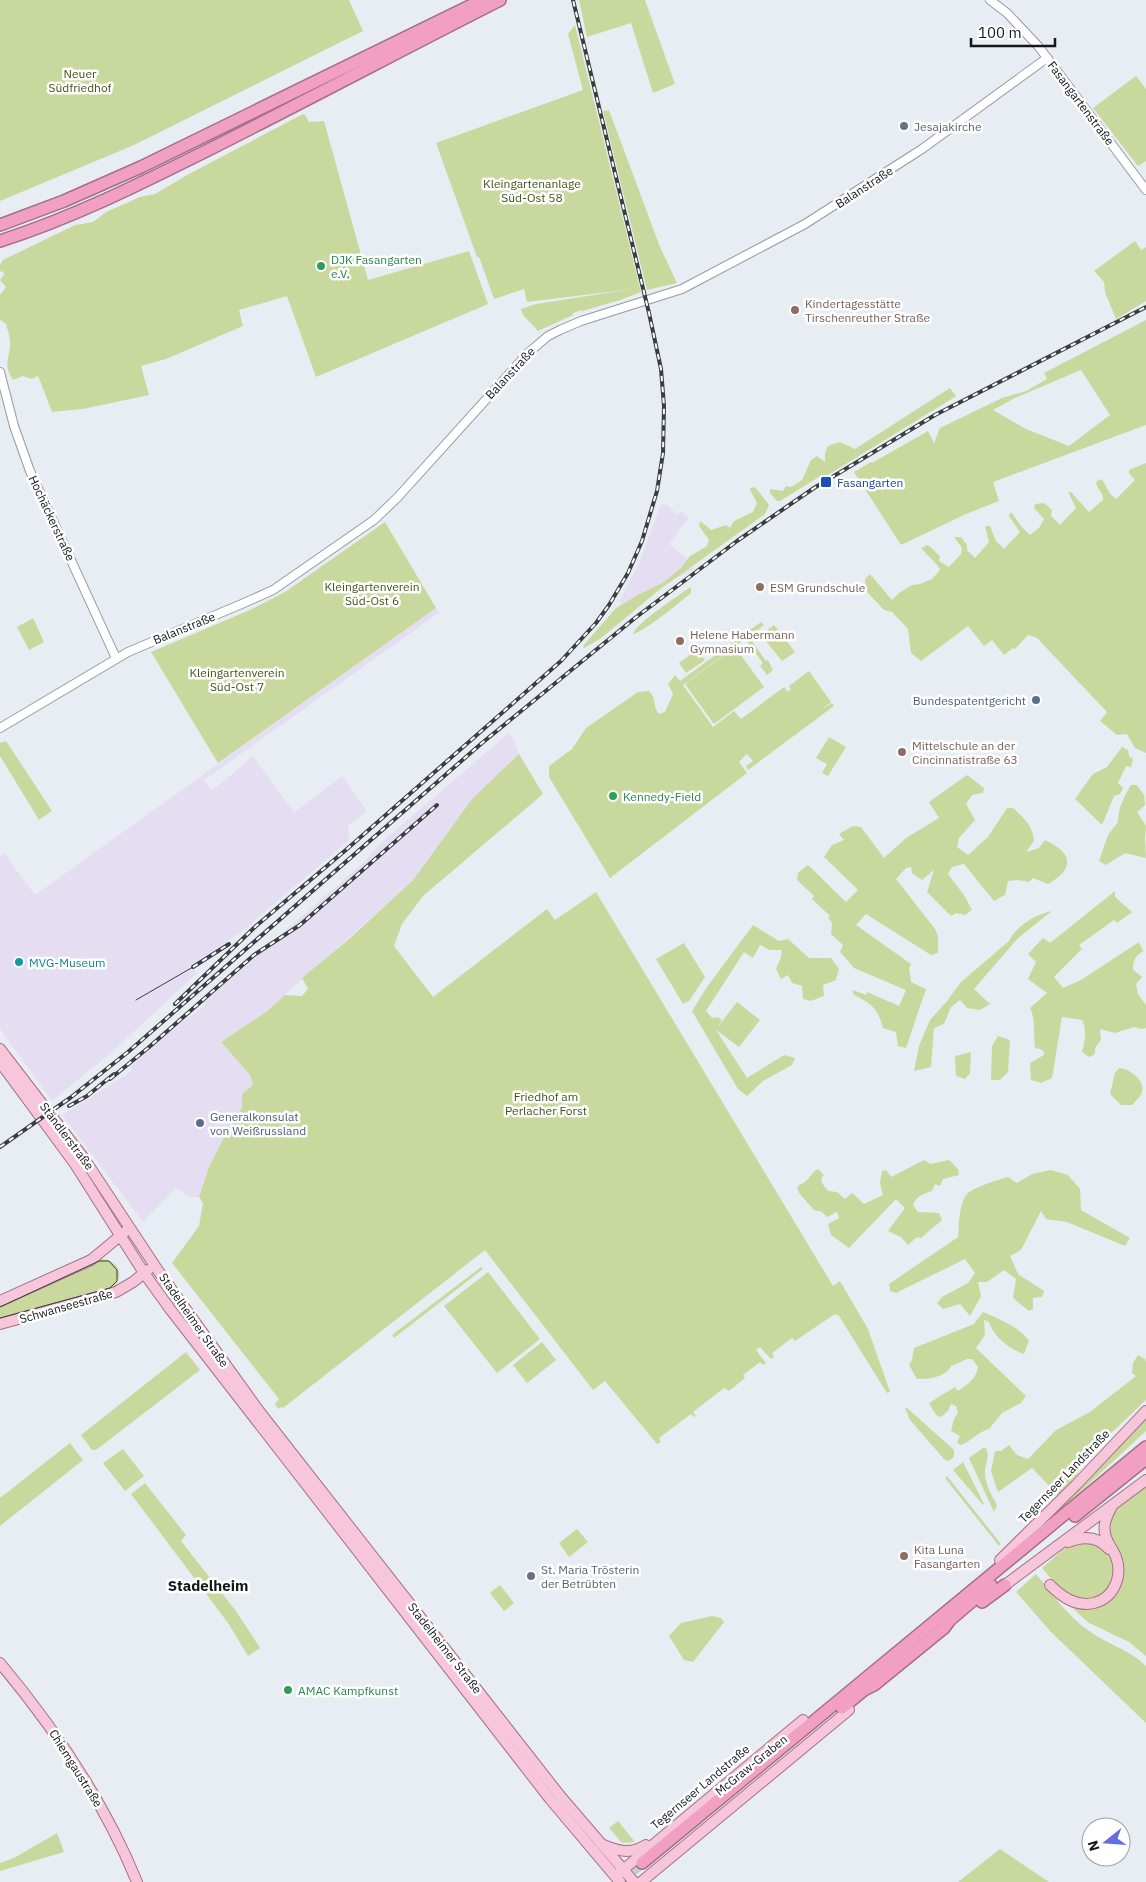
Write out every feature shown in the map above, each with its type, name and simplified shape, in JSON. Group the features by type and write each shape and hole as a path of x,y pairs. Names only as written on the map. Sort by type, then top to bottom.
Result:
{"highway":[{"path":"0,225 64,201 142,167 482,0"},
{"path":"0,241 68,215 148,180 500,0"},
{"path":"849,1710 868,1695 874,1685 944,1628 980,1585 1146,1447"},
{"path":"803,1720 844,1691 852,1688 1146,1459"},
{"path":"976,1592 978,1582 1000,1560"},
{"path":"944,1628 954,1624 1005,1585"},
{"name":"McGraw-Graben","path":"852,1688 847,1695 644,1866 864,1690 874,1685"}],"main road":[{"name":"Ständlerstraße","path":"0,1049 84,1158 130,1227"},
{"name":"Ständlerstraße","path":"0,1062 74,1164 121,1236"},
{"name":"Schwanseestraße","path":"0,1301 91,1260 130,1227"},
{"name":"Stadelheimer Straße","path":"130,1227 256,1414 550,1799 619,1876 634,1882"},
{"name":"Stadelheimer Straße","path":"121,1236 144,1273 600,1844 619,1876"},
{"name":"Schwanseestraße","path":"0,1324 109,1295 123,1289 144,1273 153,1263"},
{"name":"Tegernseer Landstraße","path":"1000,1560 1076,1485 1146,1411"},
{"path":"1005,1585 1146,1480"},
{"path":"1050,1585 1071,1601 1088,1604 1098,1602 1109,1594 1116,1583 1119,1572 1116,1558 1104,1531 1107,1516 1113,1506"},
{"path":"1062,1544 1082,1538 1096,1540 1106,1545 1116,1558"},
{"name":"Chiemgaustraße","path":"0,1663 52,1728 70,1754 111,1826 137,1882"},
{"path":"641,1882 849,1710"},
{"name":"Tegernseer Landstraße","path":"619,1876 668,1832 803,1720"},
{"path":"600,1844 617,1850 631,1852 644,1847 668,1832"}],"street":[{"name":"Fasangartenstraße","path":"990,0 1012,18 1047,58 1146,190"},
{"name":"Balanstraße","path":"0,728 116,658 263,595 374,520 397,498 528,353 548,336 581,321 682,289 805,224 922,149 1047,58"},
{"name":"Hochäckerstraße","path":"0,372 16,431 30,471 116,658"}],"shaded area":[{"path":"661,504 668,505 677,515 681,511 689,518 669,544 688,559 686,561 694,569 623,605 619,602 640,561"},
{"path":"436,608 439,613 204,780 212,791 253,756 294,812 342,776 367,811 348,826 349,840 245,929 192,965 197,973 112,1052 52,1101 0,1029 0,856 4,853 35,895"},
{"path":"509,733 519,754 472,799 413,880 266,1012 221,1042 250,1075 253,1085 209,1167 199,1197 189,1197 176,1188 143,1222 62,1115 132,1071 130,1067 179,1024 205,1006 203,1003 266,948 280,939 279,936 362,864 383,841"}],"green space":[{"name":"Neuer Südfriedhof","path":"0,0 349,0 363,31 134,145 0,201"},
{"path":"579,0 645,0 675,84 653,93 631,23 587,37"},
{"name":"Kleingartenanlage Süd-Ost 58","path":"575,25 641,292 573,313 573,315 538,331 523,315 521,309 536,304 633,289 527,302 524,289 494,299 436,143 583,90 568,34"},
{"path":"1136,76 1146,89 1146,161 1138,166 1093,108"},
{"path":"609,110 660,247 677,283 647,290 603,111"},
{"path":"303,114 309,122 324,121 368,280 469,251 488,304 316,377 287,296 239,310 243,326 166,359 141,366 149,395 83,409 52,412 37,376 32,379 23,376 13,380 7,365 10,337 6,324 0,320 0,295 6,287 0,280 4,275 3,271 0,272 0,265 3,260 75,225 93,222 106,212 140,197 155,194"},
{"path":"1135,241 1141,250 1146,247 1146,301 1116,319 1105,292 1104,282 1094,271"},
{"path":"1146,320 1146,425 993,482 999,501 966,514 901,545 854,472 928,431 934,443 940,428 1002,398 1026,391 1047,379 1044,373","holes":["1081,370 1110,415 1069,446 1026,429 993,410 1015,398"]},
{"path":"950,388 956,396 823,478 822,475 780,501 777,501 770,493 770,489 783,491 786,486 791,487 802,480 811,460 817,456 825,462 825,453 828,446 840,442 855,449"},
{"path":"1146,463 1146,753 1135,748 1127,734 1117,735 1100,721 1107,712 1037,638 1028,635 1015,649 1013,648 1004,655 992,640 984,646 968,626 921,661 911,653 908,629 892,612 884,610 866,591 865,579 870,574 892,600 912,585 932,579 940,570 921,548 928,545 940,556 939,561 949,567 961,554 962,548 954,537 961,537 967,545 967,550 975,558 989,542 985,526 990,526 996,541 1004,549 1020,532 1009,514 1012,513 1030,535 1039,528 1044,519 1034,508 1035,504 1044,503 1052,510 1051,516 1060,525 1076,508 1068,492 1071,492 1089,512 1103,500 1103,496 1096,484 1097,481 1102,479 1110,494 1116,499 1135,480 1129,473 1129,470"},
{"path":"755,487 769,505 765,514 659,590 600,639 584,648 583,646 616,608 664,582 681,568 690,556 707,546 709,540 699,526 700,521 711,530 726,525 730,528 734,521 753,512 757,503 750,490"},
{"name":"Kleingartenverein Süd-Ost 7","path":"385,522 436,608 218,763 151,652 250,610 285,592"},
{"path":"691,587 691,593 679,603 653,623 633,634 650,616"},
{"path":"33,618 44,642 29,650 17,627"},
{"path":"761,622 764,625 749,637 766,661 768,660 773,670 767,675 760,666 763,663 745,639 683,685 713,727 734,711 741,719 784,687 788,692 791,689 789,686 809,671 831,702 822,709 832,703 834,706 748,770 746,766 753,761 747,754 739,762 747,773 610,878 549,777 549,766 572,749 586,728 638,692 649,691 659,714 665,712 673,694 668,684 675,675 680,681"},
{"path":"774,625 795,652 782,661 761,635"},
{"path":"735,647 764,687 714,724 685,684"},
{"path":"697,650 705,660 686,673 679,663"},
{"path":"829,737 846,747 828,776 822,773 827,764 816,758"},
{"path":"6,741 52,811 39,820 0,756 0,743"},
{"path":"1122,747 1128,750 1129,756 1133,759 1131,767 1126,766 1118,783 1123,788 1120,794 1114,796 1101,824 1075,799 1093,774 1107,767"},
{"name":"Friedhof am Perlacher Forst","path":"519,754 543,794 423,896 402,924 394,946 433,997 547,909 555,920 596,892 833,1286 840,1281 868,1329 890,1392 887,1393 839,1316 835,1314 795,1341 792,1338 772,1353 774,1357 771,1359 760,1347 756,1350 766,1363 763,1365 760,1362 743,1375 745,1378 729,1391 724,1388 693,1412 696,1416 694,1417 691,1414 659,1438 661,1442 657,1444 605,1381 593,1390 485,1250 283,1408 278,1409 275,1404 279,1399 172,1263 199,1226 203,1203 199,1197 209,1167 224,1137 242,1108 242,1094 253,1085 250,1075 221,1042 266,1012 285,995 302,996 308,989 302,978 348,940 413,880 472,799"},
{"path":"967,775 984,788 983,793 972,795 966,804 975,820 959,838 957,847 968,855 988,837 1007,808 1013,808 1021,815 1032,831 1034,841 1026,852 1039,848 1045,840 1063,852 1067,862 1066,867 1061,875 1048,884 1033,878 1029,882 1008,881 1005,895 994,901 964,864 952,867 948,874 964,895 972,910 965,915 956,913 951,916 927,892 934,870 922,880 912,873 911,867 906,868 896,879 935,929 938,936 938,953 931,955 866,914 856,925 911,964 909,968 911,982 926,989 906,1048 898,1046 896,1032 883,1028 876,1010 853,994 853,990 866,995 867,992 899,1006 906,990 854,968 840,952 843,945 831,934 832,923 828,918 830,916 812,899 814,896 797,880 798,873 808,865 846,902 858,890 824,857 832,845 844,840 839,834 853,826 861,827 884,858 906,838 939,818 929,802"},
{"path":"1131,785 1137,785 1144,795 1145,805 1137,812 1146,826 1146,858 1125,853 1106,865 1099,861 1108,835 1118,822 1120,807"},
{"path":"1115,891 1115,897 1132,912 1117,923 1114,920 1079,945 1082,949 1054,977 1063,988 1081,980 1139,942 1143,951 1135,959 1133,970 1142,977 1136,984 1138,994 1146,1005 1146,1028 1134,1027 1115,1033 1100,1029 1101,1040 1095,1048 1095,1054 1089,1057 1082,1052 1085,1028 1082,1020 1062,1017 1052,1078 1041,1083 1031,1080 1030,1063 1044,1055 1043,1050 1035,1048 1034,1023 1030,1008 1047,993 1028,979 1036,962 1028,954 1043,938 1050,943"},
{"path":"1052,911 1018,938 974,989 990,1004 980,1010 967,1008 960,1000 951,1007 944,1024 934,1028 931,1067 914,1071 919,1046 930,1020 961,982 1009,941 1021,926 1033,918"},
{"path":"753,925 779,941 788,939 809,958 831,958 839,969 836,980 823,985 824,996 811,1001 803,999 802,986 792,983 788,975 781,979 776,969 782,950 770,950 760,945 753,958 744,952 706,1011 712,1018 718,1017 722,1020 717,1028 737,1002 760,1020 739,1047 716,1030 747,1078 784,1055 795,1058 792,1065 763,1081 747,1096 738,1089 692,1011 707,987"},
{"path":"684,943 705,977 689,1001 683,1004 656,959"},
{"path":"998,1036 1010,1040 1008,1072 1000,1080 991,1080 992,1046"},
{"path":"971,1052 970,1073 965,1079 956,1076 955,1056"},
{"path":"1119,1068 1131,1072 1139,1079 1143,1088 1138,1099 1132,1105 1121,1105 1110,1094 1115,1073"},
{"path":"924,1160 930,1164 949,1160 958,1169 959,1175 943,1179 940,1186 935,1184 932,1191 916,1199 913,1205 918,1212 939,1213 942,1220 921,1238 917,1237 908,1245 901,1237 888,1231 905,1208 896,1199 849,1248 831,1235 828,1224 839,1218 837,1212 827,1217 822,1212 814,1210 797,1188 818,1169 824,1175 821,1178 822,1183 828,1191 837,1192 845,1199 852,1193 864,1204 883,1195 880,1183 882,1171 886,1170 891,1177"},
{"path":"1051,1170 1068,1175 1080,1189 1081,1210 1130,1238 1125,1246 1067,1222 1046,1219 1041,1211 1021,1250 1010,1256 1018,1274 1044,1291 1042,1297 1033,1298 1033,1309 1029,1311 1013,1298 1016,1279 1004,1270 987,1282 978,1282 981,1296 970,1316 960,1304 943,1309 937,1303 942,1297 968,1283 975,1273 965,1259 896,1293 890,1291 889,1284 958,1237 962,1203 970,1191 1008,1177 1017,1183 1032,1174"},
{"path":"103,1259 113,1263 118,1269 119,1278 114,1287 0,1321 0,1304"},
{"path":"481,1267 483,1269 394,1338 392,1335"},
{"path":"488,1272 540,1339 497,1373 444,1306"},
{"path":"983,1312 1015,1328 1029,1341 1024,1354 1019,1352 1003,1342 994,1332 989,1322 984,1320 985,1335 976,1348 1026,1396 1021,1403 1002,1413 989,1429 961,1445 957,1443 960,1436 951,1431 954,1419 958,1413 956,1406 951,1404 948,1411 941,1417 936,1415 929,1403 955,1387 958,1391 965,1386 971,1381 978,1367 972,1359 967,1359 951,1366 941,1375 917,1379 909,1365 914,1348 974,1324"},
{"path":"542,1342 556,1360 527,1383 513,1365"},
{"path":"186,1352 200,1370 96,1450 92,1450 81,1435"},
{"path":"1138,1355 1145,1359 1146,1363 1146,1400 1088,1455 1076,1476 1058,1495 1032,1468 998,1492 991,1471 995,1451 1001,1451 1009,1445 1017,1455 1028,1459 1056,1430 1090,1412 1136,1376 1132,1373 1133,1363"},
{"path":"906,1407 954,1450 954,1457 948,1461 944,1459 910,1420"},
{"path":"1146,1417 1146,1431 1002,1564"},
{"path":"70,1443 83,1460 0,1526 0,1498"},
{"path":"983,1448 986,1448 988,1455 985,1471 986,1479 997,1505 994,1512 969,1458"},
{"path":"123,1449 144,1476 125,1491 103,1463"},
{"path":"963,1462 984,1504 983,1505 953,1470"},
{"path":"947,1476 1001,1544 999,1546 945,1478"},
{"path":"145,1483 186,1535 181,1541 236,1611 260,1648 248,1656 228,1623 131,1494"},
{"path":"1146,1485 1146,1656 1129,1642 1089,1623 1069,1605 1114,1594 1121,1582 1123,1569 1110,1538 1109,1523 1118,1507"},
{"path":"577,1529 588,1542 569,1557 559,1543"},
{"path":"1076,1543 1091,1543 1104,1549 1111,1558 1114,1569 1112,1580 1107,1590 1097,1597 1085,1600 1065,1594 1042,1568 1064,1549"},
{"path":"1036,1574 1081,1625 1096,1636 1140,1660 1146,1666 1146,1723 1051,1632 1016,1592"},
{"path":"500,1585 514,1603 504,1611 490,1593"},
{"path":"712,1616 721,1618 724,1622 693,1662 684,1660 669,1636 681,1623"},
{"path":"618,1821 635,1842 622,1843 609,1828"},
{"path":"57,1833 64,1852 0,1871 0,1863 14,1858"},
{"path":"1000,1849 1049,1882 958,1882"}],"tunnel":[{"path":"620,1881 642,1863"}],"tram line":[{"path":"136,1000 193,967"},
{"path":"0,1307 99,1261 109,1261 117,1270 117,1281 110,1288 0,1318"}],"railway":[{"path":"175,1004 256,926 347,849 561,661 596,623 609,605 628,573 642,541 657,491 663,453 664,406 661,369 573,0"},
{"path":"0,1147 70,1098 128,1052 482,743 635,618 737,541 814,488 935,415 1146,307"},
{"path":"110,1079 254,955 300,925 437,805"},
{"path":"193,967 229,944"},
{"path":"69,1106 87,1096 114,1074"}],"place":[{"name":"Jesajakirche","path":"904,126"},
{"name":"DJK Fasangarten e.V.","path":"321,266"},
{"name":"Kindertagesstätte Tirschenreuther Straße","path":"795,310"},
{"name":"Fasangarten","path":"826,482"},
{"name":"ESM Grundschule","path":"760,587"},
{"name":"Helene Habermann Gymnasium","path":"680,641"},
{"name":"Bundespatentgericht","path":"1036,700"},
{"name":"Mittelschule an der Cincinnatistraße 63","path":"902,752"},
{"name":"Kennedy-Field","path":"613,796"},
{"name":"MVG-Museum","path":"19,962"},
{"name":"Generalkonsulat von Weißrussland","path":"200,1123"},
{"name":"Kita Luna Fasangarten","path":"904,1556"},
{"name":"St. Maria Trösterin der Betrübten","path":"531,1576"},
{"name":"AMAC Kampfkunst","path":"288,1690"}],"district":[{"name":"Stadelheim","path":"208,1585"}],"park label":[{"name":"Kleingartenverein Süd-Ost 6","path":"372,593"}]}
